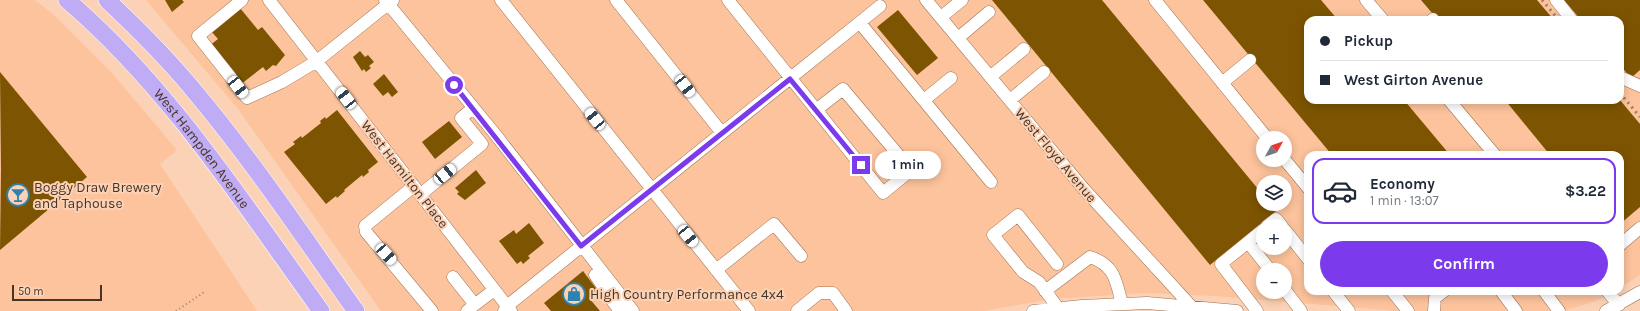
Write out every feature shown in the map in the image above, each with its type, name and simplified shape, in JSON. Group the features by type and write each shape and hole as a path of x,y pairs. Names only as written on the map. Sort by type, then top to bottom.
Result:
{"highway":[{"name":"West Hampden Avenue","path":"67,0 117,49 182,121 321,311"},
{"name":"West Hampden Avenue","path":"107,0 153,45 196,92 240,149 356,311"}],"street":[{"path":"242,0 198,36 247,98 282,82 317,61 389,1 474,108 579,248 633,311"},
{"name":"West Hamilton Place","path":"269,0 417,190 507,309"},
{"path":"500,0 749,311"},
{"path":"616,0 722,133"},
{"path":"728,0 790,79 883,193 911,170 843,89 816,110"},
{"name":"West Floyd Avenue","path":"926,0 1083,188 1191,306"},
{"path":"941,18 962,0"},
{"path":"1155,0 1261,131"},
{"path":"1366,0 1380,16"},
{"path":"1556,0 1569,16"},
{"path":"507,309 579,248 880,6"},
{"path":"958,38 989,12"},
{"path":"860,23 991,182"},
{"path":"990,77 1024,49"},
{"path":"1222,83 1250,60"},
{"path":"1010,100 1044,72"},
{"path":"924,100 951,78"},
{"path":"1624,79 1640,86"},
{"path":"1452,104 1492,151"},
{"path":"432,311 366,232 365,226 482,144 462,118 474,108"},
{"path":"1291,167 1304,183"},
{"path":"1057,264 1018,215 993,235 1023,272 1039,282 1058,308"},
{"path":"716,270 774,224 801,256"},
{"path":"1624,241 1640,228"},
{"path":"1256,236 1221,264 1257,311"},
{"path":"1292,239 1304,254"},
{"path":"1248,242 1264,263"},
{"path":"579,248 620,311"},
{"path":"1045,291 1090,257 1102,261 1114,276 1122,304"},
{"path":"453,277 472,301 470,309"},
{"path":"470,309 494,290"},
{"path":"1606,311 1640,292"},
{"path":"797,311 811,307 818,293 832,293 846,311"},
{"path":"1336,295 1349,311"},
{"path":"1395,295 1408,311"},
{"path":"1434,311 1435,298 1439,295"},
{"path":"1504,295 1516,311"},
{"path":"1547,295 1559,311"},
{"path":"1610,295 1619,305"},
{"path":"1292,299 1301,311"},
{"path":"1033,311 1058,308 1147,303 1237,311"}],"path":[{"path":"176,311 206,291"}],"shaded area":[{"path":"0,0 35,0 53,14 113,74 177,150 160,164 257,311 0,311"},
{"path":"146,0 1640,0 1640,275 1624,285 1624,151 1304,151 1304,295 1608,295 1595,301 1564,311 1396,311 1215,296 1146,293 1051,299 984,311 381,311 238,109"}],"building":[{"path":"165,0 182,0 184,2 172,12"},
{"path":"992,0 1102,0 1256,187 1256,211 1276,211 1266,219 1256,219 1256,227 1210,265"},
{"path":"1203,0 1321,0 1335,16 1304,16 1304,104 1407,104 1447,151 1329,151"},
{"path":"1421,0 1537,0 1551,16 1435,16"},
{"path":"1564,0 1640,0 1640,70 1631,78 1624,70 1624,16 1578,16"},
{"path":"240,8 258,30 262,27 285,55 276,66 273,65 266,71 263,67 240,85 209,46 218,39 211,31"},
{"path":"898,10 938,58 917,75 877,27"},
{"path":"360,51 365,57 368,55 374,62 369,66 371,68 366,72 364,69 362,71 353,57"},
{"path":"0,72 87,177 0,250 1,169"},
{"path":"384,74 398,92 392,97 388,92 383,96 373,84"},
{"path":"1508,104 1623,104 1640,124 1640,207 1624,221 1624,151 1547,151"},
{"path":"337,110 378,162 368,170 369,172 363,177 362,175 337,198 336,196 326,204 284,152 295,144 293,142 301,136 302,138 321,123 320,121 325,117 326,119"},
{"path":"449,121 462,137 435,159 422,142"},
{"path":"476,170 486,183 465,200 457,194 459,192 455,188"},
{"path":"529,223 544,243 528,256 530,258 523,264 521,261 517,264 499,241 514,230 516,234"},
{"name":"High Country Performance 4x4","path":"583,271 598,291 589,298 600,311 551,311 544,303"}],"railway":[{"path":"1542,0 1556,16"},
{"path":"1624,98 1640,117"}],"place":[{"name":"Boggy Draw Brewery and Taphouse","path":"18,195"},
{"name":"High Country Performance 4x4","path":"574,294"}],"route":[{"path":"454,85 495,134 581,246 790,79 861,165"}]}
